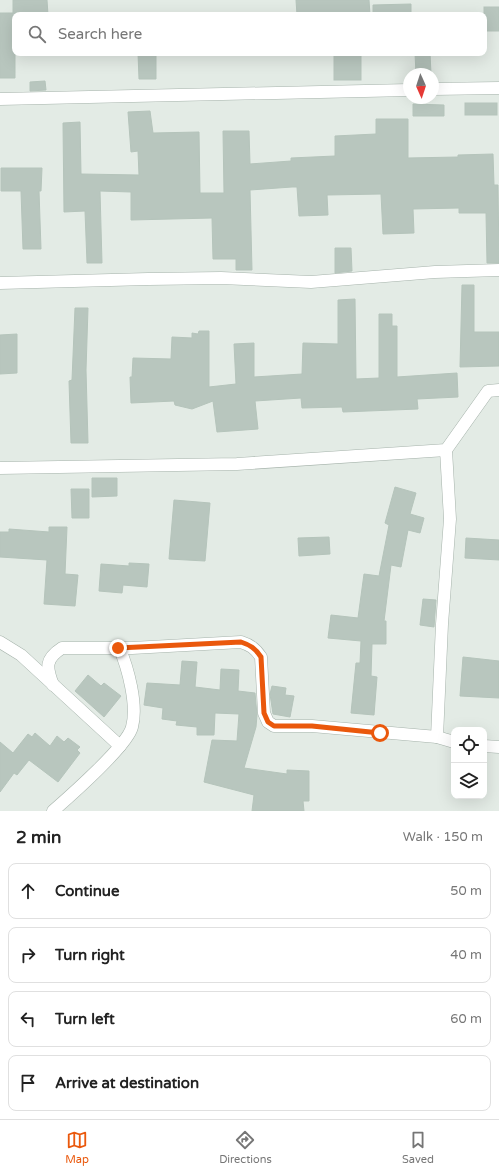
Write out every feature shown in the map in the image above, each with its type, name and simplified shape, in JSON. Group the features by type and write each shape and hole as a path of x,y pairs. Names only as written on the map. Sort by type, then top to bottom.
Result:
{"street":[{"path":"439,89 499,88"},
{"path":"0,99 403,90"},
{"path":"0,283 184,278 310,282 435,272 499,270"},
{"path":"437,737 442,624 450,519 446,450 488,391 499,390"},
{"path":"0,468 237,464 446,450"},
{"path":"0,642 21,655 120,746"},
{"path":"53,685 48,671 48,660 52,654 62,648 118,648 241,642 249,644 261,657 264,713 268,722 274,726 312,726 437,737 451,741"},
{"path":"53,811 120,746 132,728 131,680 127,665 118,648"},
{"path":"487,746 499,747"}],"building":[{"path":"13,0 47,0 48,12 13,12"},
{"path":"296,0 369,0 370,12 297,12"},
{"path":"411,4 411,12 373,12 373,5"},
{"path":"484,7 499,7 499,31 487,31 487,12 484,12"},
{"path":"0,13 12,13 12,56 15,56 15,78 0,78"},
{"path":"138,56 156,56 156,79 139,79"},
{"path":"334,56 361,56 361,80 334,80"},
{"path":"415,56 430,56 431,68 416,68"},
{"path":"45,81 46,90 30,91 30,82"},
{"path":"465,103 497,103 497,115 465,115"},
{"path":"413,104 444,105 444,116 413,116"},
{"path":"150,111 153,133 199,132 200,193 224,193 223,131 249,131 250,164 291,161 291,158 335,156 335,136 376,134 376,119 408,119 408,158 458,157 458,155 493,154 494,185 498,185 499,263 487,263 486,213 459,213 459,208 413,209 414,233 383,234 381,194 327,195 328,215 299,216 297,187 292,187 250,190 252,270 236,270 236,259 213,259 212,218 131,220 131,192 100,191 102,263 87,263 85,211 64,212 63,123 80,122 81,174 139,175 138,151 131,152 128,112"},
{"path":"1,168 42,168 41,191 39,191 41,249 23,249 21,191 1,191"},
{"path":"335,248 351,248 352,271 335,273"},
{"path":"462,285 474,285 474,332 499,332 499,366 460,367"},
{"path":"355,299 356,379 379,378 379,314 392,314 392,326 397,326 397,377 457,373 458,397 417,399 418,409 343,412 342,407 302,408 301,398 255,401 258,429 217,432 213,401 192,409 175,405 174,401 131,403 130,377 132,377 133,358 171,359 172,337 192,338 192,333 198,334 199,331 209,331 209,387 236,384 234,344 254,343 254,377 302,374 303,343 338,344 338,300"},
{"path":"75,308 88,308 86,370 88,443 71,443 69,381 72,380"},
{"path":"17,334 17,373 0,374 0,335"},
{"path":"92,478 117,478 117,496 92,497"},
{"path":"395,487 416,493 410,514 424,518 420,533 408,530 401,567 391,565 384,621 386,621 386,644 372,644 371,676 377,677 374,715 351,713 356,663 360,663 361,641 328,638 331,615 358,618 364,574 379,576 389,525 385,523"},
{"path":"71,489 89,489 89,518 72,518"},
{"path":"174,500 210,503 205,561 169,559"},
{"path":"49,527 67,527 65,574 78,575 75,606 44,604 47,560 0,557 0,532 9,532 9,529 49,532"},
{"path":"329,537 330,554 299,556 298,538"},
{"path":"466,538 499,540 499,560 465,558"},
{"path":"129,563 149,564 147,587 123,585 122,593 99,591 101,564 129,566"},
{"path":"423,599 436,600 434,627 420,625"},
{"path":"463,657 499,661 499,698 460,696"},
{"path":"182,661 197,662 195,687 220,690 221,669 239,670 238,691 255,693 257,715 256,727 244,768 287,774 287,770 309,771 309,801 303,801 304,811 252,811 254,795 204,782 212,740 237,741 239,714 215,713 214,735 197,735 197,727 176,725 177,721 162,719 163,708 144,705 147,683 180,685"},
{"path":"88,675 101,686 104,683 121,696 104,717 75,691"},
{"path":"272,686 286,688 285,695 294,696 290,717 273,714 270,694"},
{"path":"35,733 50,746 57,736 64,742 68,738 80,747 77,750 80,753 58,782 29,760 17,775 14,773 0,792 0,742 13,753 28,734 32,737"}],"route":[{"path":"118,648 241,642 249,644 261,657 263,704 264,713 268,722 274,726 312,726 380,733"}]}
